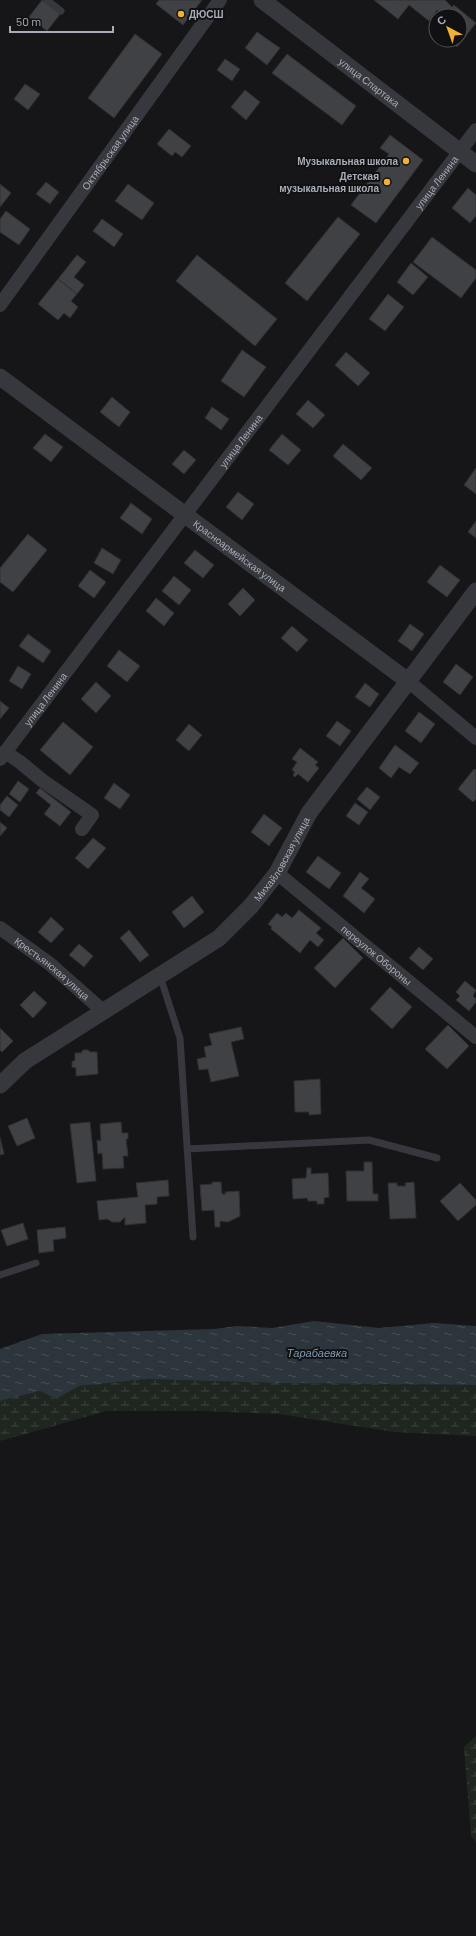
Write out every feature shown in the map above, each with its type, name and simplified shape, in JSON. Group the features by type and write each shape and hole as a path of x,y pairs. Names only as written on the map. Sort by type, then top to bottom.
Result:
{"street":[{"name":"Октябрьская улица","path":"0,305 220,0"},
{"name":"улица Спартака","path":"262,0 476,164"},
{"name":"улица Ленина","path":"82,829 92,815 43,781 20,762 3,756 476,130"},
{"name":"Красноармейская улица","path":"0,377 408,681 476,738"},
{"name":"Михайловская улица","path":"0,1085 25,1061 219,938 251,906 277,873 309,814 476,591"},
{"name":"переулок Обороны","path":"277,873 476,1037"},
{"name":"Крестьянская улица","path":"0,928 50,964 103,1012"}],"lane":[{"path":"47,0 61,11"},
{"path":"160,976 180,1038 193,1237"},
{"path":"187,1149 369,1140 437,1158"},
{"path":"0,1275 36,1263"}],"green space":[{"path":"147,1379 275,1383 476,1385 476,1436 394,1432 279,1414 202,1411 107,1411 0,1441 0,1401 40,1391 56,1399 79,1386"},
{"path":"476,1736 476,1842 471,1836 464,1747"}],"water":[{"name":"Тарабаевка","path":"314,1321 379,1328 434,1323 476,1326 476,1385 275,1383 147,1379 79,1386 56,1399 40,1391 0,1401 0,1349 42,1334 214,1329 237,1326 272,1328"}],"building":[{"path":"42,0 61,13 47,31 29,17"},
{"name":"ДЮСШ","path":"159,0 202,0 183,25 156,4"},
{"path":"374,0 445,0 452,7 454,5 458,8 428,8 428,20 409,5 398,19"},
{"path":"468,16 476,23 468,33"},
{"path":"257,32 280,48 267,65 245,48"},
{"path":"135,34 162,54 114,118 88,98"},
{"path":"287,54 356,106 342,125 272,73"},
{"path":"225,59 240,69 232,81 217,70"},
{"path":"25,84 40,94 28,110 14,99"},
{"path":"245,90 260,102 246,120 231,107"},
{"path":"169,129 191,146 182,157 175,152 172,156 157,144"},
{"name":"Детская музыкальная школа","path":"390,135 423,160 376,223 351,205 389,154 380,148"},
{"path":"46,182 59,192 50,204 36,194"},
{"path":"0,184 11,193 0,207"},
{"path":"128,184 154,203 142,220 115,201"},
{"path":"468,188 476,195 476,216 470,223 452,208"},
{"path":"6,211 30,229 19,245 0,232 0,219"},
{"path":"338,217 360,234 307,301 285,283"},
{"path":"102,219 123,234 114,247 93,231"},
{"path":"432,237 476,270 476,278 461,298 413,262"},
{"path":"77,255 86,262 74,277 84,285 77,294 58,279"},
{"path":"197,255 277,319 255,346 176,281"},
{"path":"411,263 428,277 413,295 397,282"},
{"path":"58,279 77,294 71,301 78,307 70,318 64,313 58,320 38,304"},
{"path":"388,294 404,307 385,331 369,319"},
{"path":"242,350 266,367 244,397 221,381"},
{"path":"346,352 370,373 358,386 335,365"},
{"path":"112,397 130,412 119,427 100,412"},
{"path":"308,400 325,415 313,428 296,414"},
{"path":"212,407 229,419 221,430 205,418"},
{"path":"45,434 63,447 51,462 33,448"},
{"path":"282,434 301,450 288,465 269,450"},
{"path":"343,444 372,468 361,480 333,456"},
{"path":"184,450 196,460 184,474 172,464"},
{"path":"476,468 476,494 464,485"},
{"path":"238,492 254,504 242,520 226,507"},
{"path":"131,503 152,519 142,534 120,518"},
{"path":"476,521 476,538 468,532"},
{"path":"28,534 47,550 13,592 0,582 0,568"},
{"path":"102,548 121,560 113,574 94,563"},
{"path":"195,550 214,565 203,578 184,563"},
{"path":"440,565 460,580 447,597 427,582"},
{"path":"90,570 106,582 94,598 78,586"},
{"path":"174,576 191,590 179,605 162,591"},
{"path":"243,588 255,600 240,616 228,604"},
{"path":"156,598 174,613 164,626 146,611"},
{"path":"410,624 424,634 412,651 398,641"},
{"path":"292,626 308,640 297,652 281,638"},
{"path":"28,634 51,651 43,663 19,646"},
{"path":"119,650 140,666 127,682 107,666"},
{"path":"456,664 473,677 460,695 443,682"},
{"path":"18,666 31,674 22,689 9,681"},
{"path":"96,682 111,696 96,713 81,699"},
{"path":"365,683 379,694 370,707 355,697"},
{"path":"0,701 9,708 0,719"},
{"path":"419,712 435,724 421,743 405,731"},
{"path":"337,721 351,731 340,746 326,736"},
{"path":"63,722 93,747 70,775 40,750"},
{"path":"189,724 202,735 189,751 176,740"},
{"path":"395,745 419,763 410,774 399,767 391,778 379,768"},
{"path":"300,748 318,762 315,765 319,768 308,782 298,774 295,777 293,775 295,772 292,770 297,762 292,759"},
{"path":"474,769 476,770 476,799 473,802 458,789"},
{"path":"18,781 29,789 20,802 9,794"},
{"path":"114,783 130,795 120,809 104,798"},
{"path":"367,787 380,797 370,810 357,799"},
{"path":"40,788 71,812 60,826 44,814 51,805 36,793"},
{"path":"7,796 18,805 9,817 0,810 0,805"},
{"path":"355,803 368,812 359,825 346,816"},
{"path":"264,814 282,828 269,846 251,832"},
{"path":"0,822 7,828 0,836"},
{"path":"93,838 106,848 88,869 75,858"},
{"path":"318,856 341,873 329,889 306,872"},
{"path":"360,872 369,879 361,888 375,899 364,913 343,896"},
{"path":"192,896 204,912 184,928 172,912"},
{"path":"299,910 321,928 316,933 324,940 318,947 310,940 300,953 271,929 272,927 268,924 277,913 282,917 286,913 292,918"},
{"path":"51,917 64,929 51,943 38,932"},
{"path":"129,930 149,955 140,962 120,938"},
{"path":"343,938 363,958 335,988 314,968"},
{"path":"79,944 93,956 84,967 69,955"},
{"path":"419,947 433,959 423,970 409,958"},
{"path":"465,981 476,990 473,996 476,999 476,1002 469,1011 456,1000 460,996 456,992"},
{"path":"390,987 412,1007 392,1029 370,1009"},
{"path":"34,991 47,1003 33,1018 20,1005"},
{"path":"448,1025 469,1046 447,1069 425,1049"},
{"path":"241,1027 244,1039 231,1042 239,1076 211,1082 208,1069 199,1070 197,1059 206,1057 204,1047 212,1045 209,1034"},
{"path":"0,1028 13,1041 2,1052 0,1050"},
{"path":"83,1050 97,1052 98,1074 76,1076 76,1068 72,1067 72,1062 75,1060 75,1053 81,1053"},
{"path":"320,1079 321,1114 309,1115 309,1112 295,1112 294,1081"},
{"path":"27,1118 35,1138 17,1146 8,1126"},
{"path":"90,1122 96,1181 77,1183 70,1124"},
{"path":"121,1122 122,1133 128,1133 128,1139 126,1139 128,1156 123,1156 124,1168 103,1169 102,1153 98,1154 97,1140 101,1141 100,1124"},
{"path":"0,1137 4,1154 0,1155"},
{"path":"364,1162 372,1162 373,1194 378,1194 378,1201 347,1201 346,1171 364,1171"},
{"path":"307,1168 311,1168 311,1174 328,1173 329,1197 324,1198 324,1204 317,1204 317,1201 308,1201 307,1198 293,1199 292,1179 306,1178"},
{"path":"168,1180 169,1196 157,1197 157,1204 145,1205 146,1223 125,1225 125,1217 120,1222 112,1222 107,1219 99,1220 97,1201 138,1197 136,1183"},
{"path":"212,1182 221,1182 222,1194 226,1194 225,1192 239,1191 240,1216 228,1222 220,1221 220,1227 215,1227 214,1210 202,1211 200,1185 212,1184"},
{"path":"414,1182 416,1218 390,1219 388,1183 397,1183 397,1186 406,1186 405,1183"},
{"path":"460,1183 476,1200 476,1205 458,1221 440,1201"},
{"path":"23,1223 28,1239 7,1246 1,1230"},
{"path":"65,1227 66,1238 53,1240 54,1251 39,1253 37,1230"}],"place":[{"name":"ДЮСШ","path":"181,14"},
{"name":"Музыкальная школа","path":"406,161"},
{"name":"Детская музыкальная школа","path":"387,182"}]}
